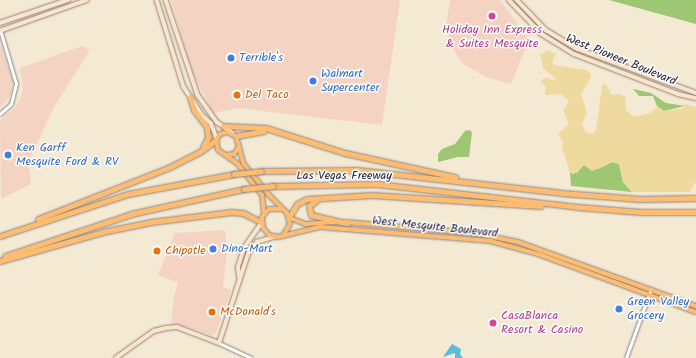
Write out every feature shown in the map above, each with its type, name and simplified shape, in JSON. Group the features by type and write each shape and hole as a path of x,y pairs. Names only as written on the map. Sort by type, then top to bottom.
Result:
{"highway":[{"path":"188,159 204,145 208,133 208,127 194,110 190,97"},
{"path":"223,126 271,129 370,160 491,185"},
{"path":"235,135 271,129"},
{"path":"0,235 188,159 216,139"},
{"name":"Las Vegas Freeway","path":"0,235 128,194 180,182 261,171 357,170 491,185 640,199 696,198"},
{"name":"Las Vegas Freeway","path":"0,259 131,214 244,189 273,186 377,184 578,207 641,212 696,212"},
{"path":"290,218 294,208 302,201 319,198 402,196 578,207"},
{"path":"319,198 309,206 311,215 347,223"},
{"path":"0,259 106,231 158,221 231,212 262,219"}],"main road":[{"path":"0,23 68,0"},
{"path":"0,31 87,0"},
{"path":"157,0 180,75 190,97 211,123 218,150 238,164 262,195 262,219 265,232 274,237"},
{"path":"116,358 154,331 166,328 177,327 219,343 250,248 257,242 282,235 290,224 290,218 243,162 235,135 208,113 192,82 166,0"},
{"name":"West Pioneer Boulevard","path":"509,0 542,34 574,54 678,94 696,98"},
{"name":"West Pioneer Boulevard","path":"517,0 546,30 578,50 696,93"},
{"path":"216,139 224,132 235,135"},
{"path":"224,155 234,154 239,147"},
{"path":"239,278 238,267 244,248 262,219 270,209 282,209"},
{"name":"West Mesquite Boulevard","path":"290,218 306,224 347,223 498,237 539,249 696,306"},
{"name":"West Mesquite Boulevard","path":"282,235 320,227 477,239 521,249 603,277 696,312"},
{"path":"603,277 610,274"}],"street":[{"path":"0,31 16,84 10,104 0,114"},
{"path":"626,358 651,289"},
{"path":"219,343 251,358"}],"shaded area":[{"path":"171,0 400,0 382,125 238,108 213,113 190,67"},
{"path":"450,0 500,0 529,39 511,84 486,77 463,64 450,45 447,20"},
{"path":"0,43 13,81 10,96 0,108"},
{"path":"82,46 90,50 54,107 28,162 31,184 1,199 0,120 15,108 21,97 23,88 20,68"},
{"path":"225,230 227,253 223,287 231,290 216,333 211,335 187,327 171,325 174,297 178,283 158,275 175,233"}],"green space":[{"path":"609,0 696,0 696,24"},
{"path":"633,89 651,93 666,103 685,106 664,111 657,106 653,96 639,96"},
{"path":"470,130 472,133 469,157 458,157 438,162 438,154 442,149 455,144 465,131"},
{"path":"612,162 619,164 623,182 632,192 571,186 570,172 573,174 584,165 598,169"}],"sand":[{"path":"548,50 556,54 552,62 554,65 587,70 590,73 591,78 581,94 587,113 582,124 586,132 592,134 596,130 602,86 605,83 612,95 620,94 625,97 626,110 634,117 651,113 657,106 664,111 682,109 685,106 683,104 696,107 696,182 690,192 632,192 623,182 619,164 613,162 592,171 584,165 577,173 570,172 562,147 563,142 558,134 569,124 563,110 569,102 561,94 545,95 546,87 540,82 546,77 554,81 556,79 543,68 540,55"}],"water":[{"path":"452,344 461,349 460,354 463,358 455,358 455,353 443,357"}],"place":[{"name":"Holiday Inn Express & Suites Mesquite","path":"492,16"},
{"name":"Terrible's","path":"231,58"},
{"name":"Walmart Supercenter","path":"313,81"},
{"name":"Del Taco","path":"237,95"},
{"name":"Ken Garff Mesquite Ford & RV","path":"8,155"},
{"name":"Dino-Mart","path":"213,249"},
{"name":"Chipotle","path":"157,251"},
{"name":"Green Valley Grocery","path":"619,309"},
{"name":"McDonald's","path":"212,312"},
{"name":"CasaBlanca Resort & Casino","path":"493,323"}]}
